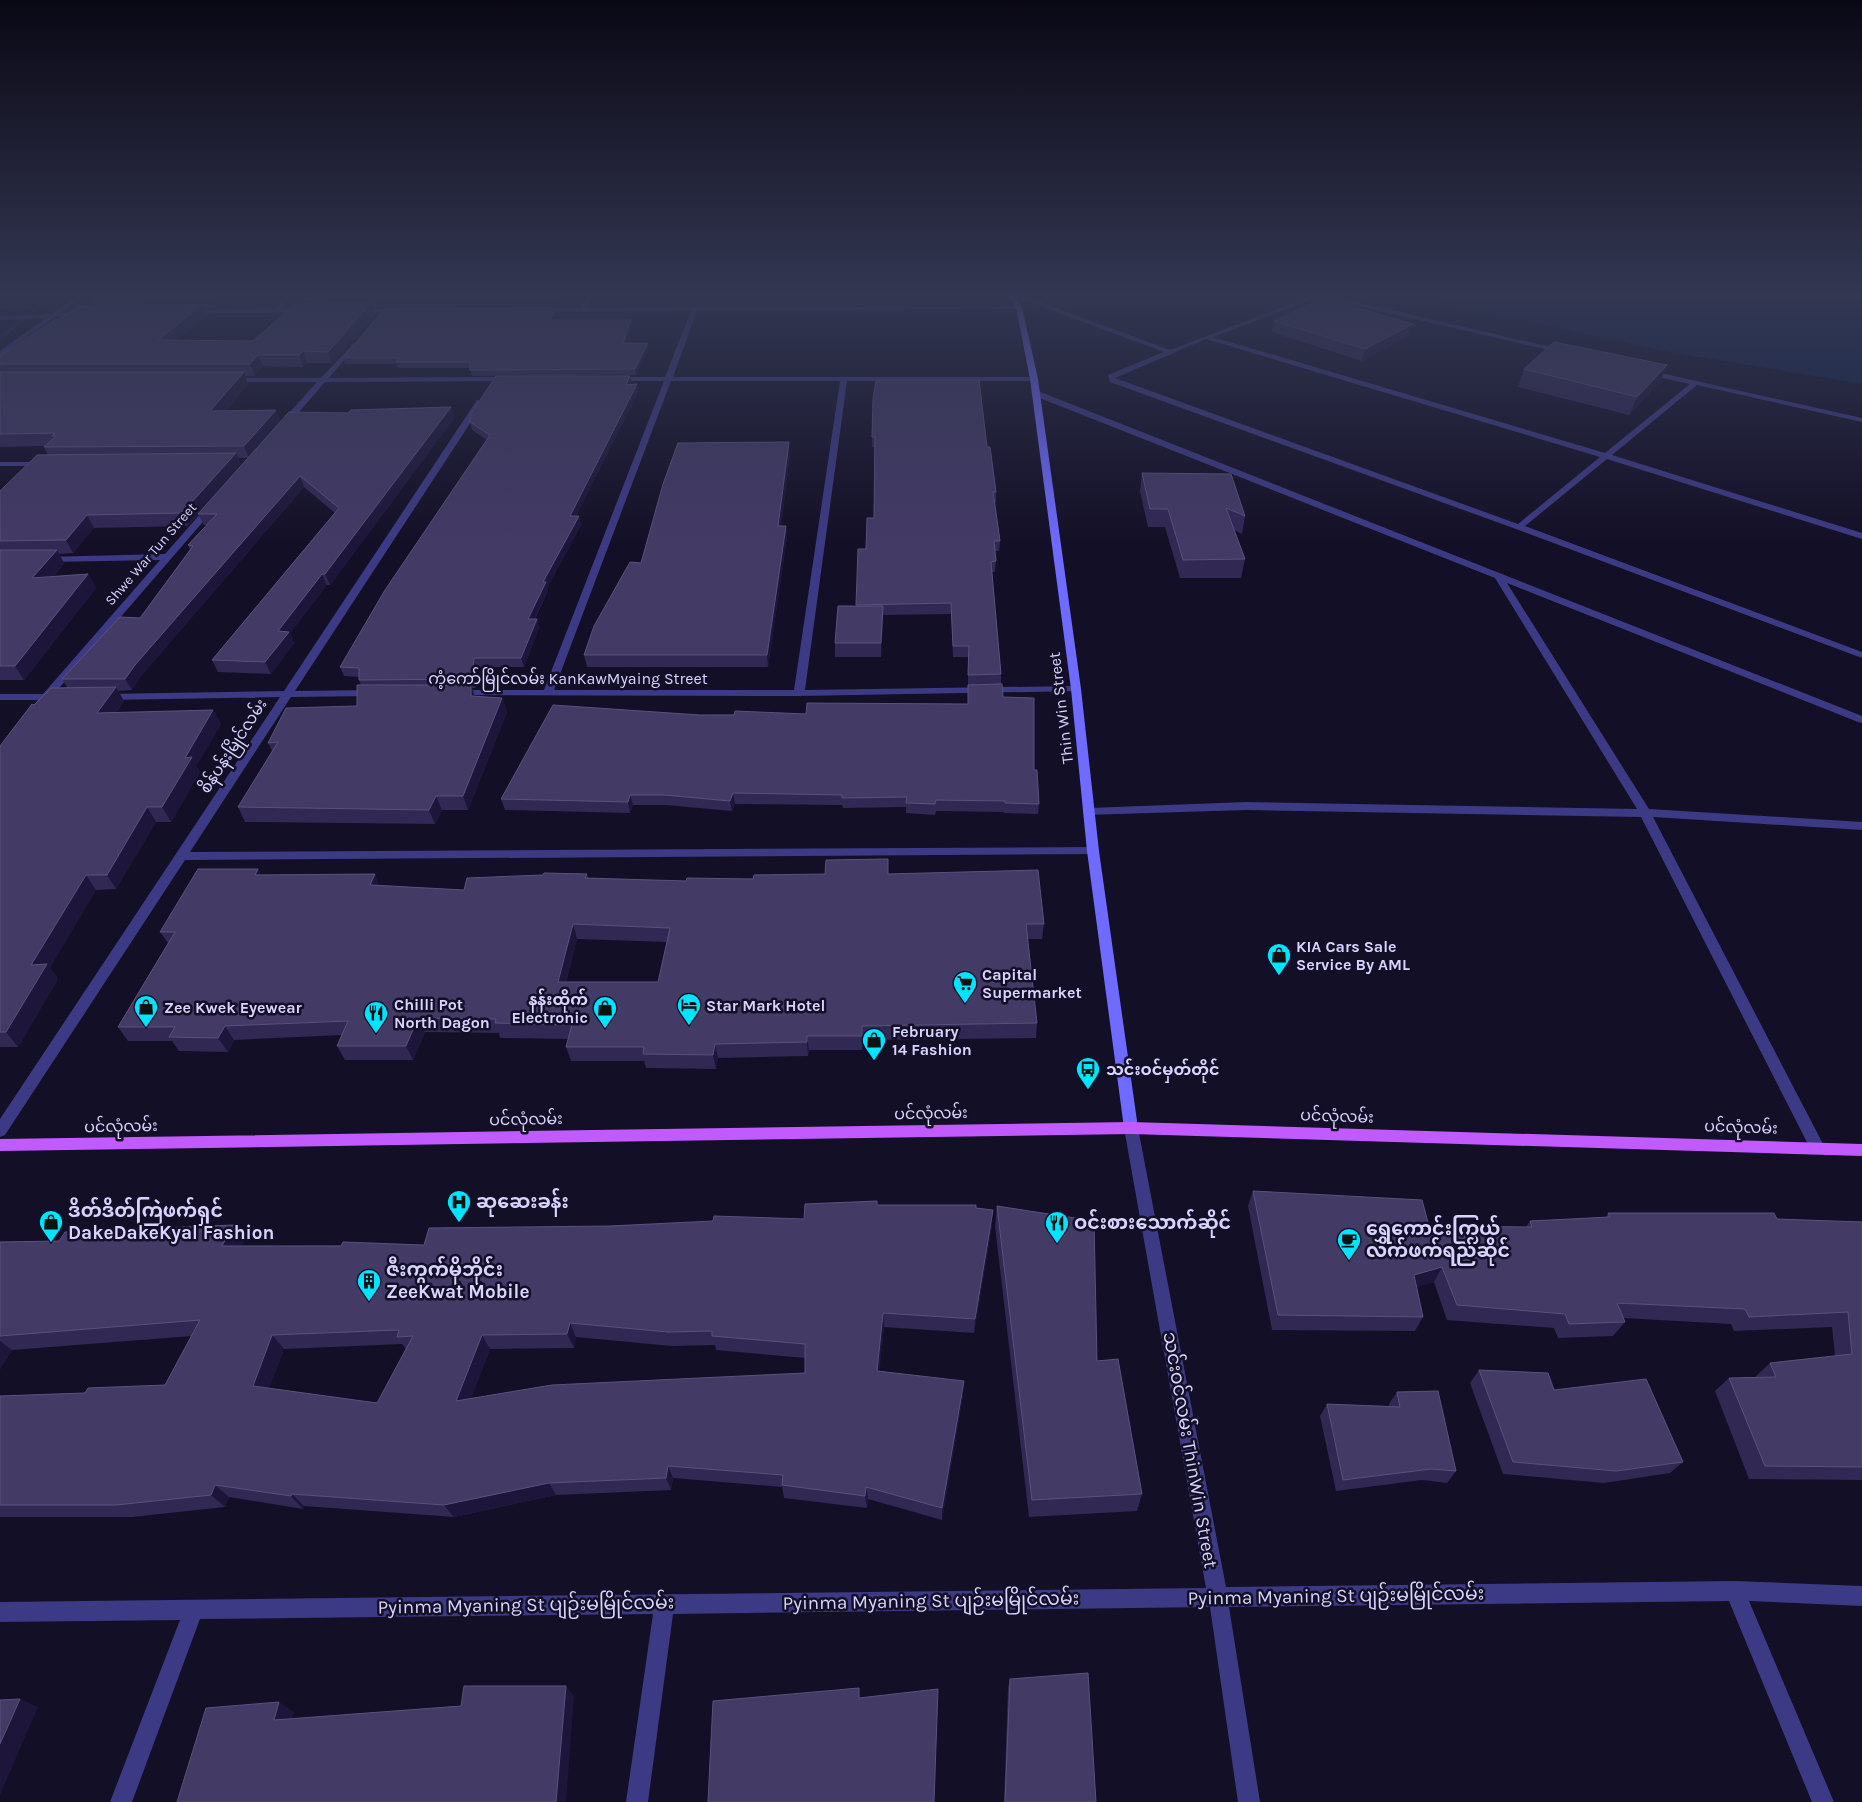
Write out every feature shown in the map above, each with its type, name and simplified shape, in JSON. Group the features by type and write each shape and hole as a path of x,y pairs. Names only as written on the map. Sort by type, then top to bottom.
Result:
{"main road":[{"name":"Thin Win Street","path":"1034,379 1076,689 1093,851 1131,1128"},
{"name":"ပင်လုံလမ်း","path":"0,1145 1131,1128 1817,1147 1862,1150"}],"street":[{"path":"275,435 327,376"},
{"path":"548,692 670,376"},
{"path":"1113,376 1111,377 1113,380 1519,527 1862,655"},
{"path":"1337,376 1606,456 1862,536"},
{"path":"1666,376 1862,420"},
{"path":"799,692 844,378"},
{"path":"226,380 324,380 489,387 524,379"},
{"path":"601,379 1034,379"},
{"path":"1519,527 1695,383"},
{"name":"စိန်ပန်းမြိုင်လမ်း","path":"0,1131 489,387"},
{"path":"1035,393 1862,720"},
{"path":"0,464 48,464"},
{"name":"Shwe War Tun Street","path":"42,701 218,499"},
{"path":"39,559 166,557"},
{"path":"1499,577 1645,813 1817,1147"},
{"name":"ကံ့ကော်မြိုင်လမ်း KanKawMyaing Street","path":"441,693 1076,689"},
{"path":"93,697 383,693"},
{"path":"0,697 42,701 64,697"},
{"path":"1089,812 1246,806 1645,813 1862,826"},
{"path":"182,856 1093,851"},
{"name":"သင်းဝင်လမ်း ThinWin Street","path":"1131,1128 1218,1597 1249,1802"},
{"path":"1735,1591 1823,1802"},
{"name":"Pyinma Myaning St ပျဉ်းမမြိုင်လမ်း","path":"0,1612 1735,1591 1862,1596"},
{"path":"637,1802 664,1604"},
{"path":"120,1802 194,1610"}],"water":[{"path":"1815,376 1862,376 1862,384"}],"building":[{"path":"0,376 240,376 210,411 276,410 244,446 44,447 56,436 52,436 55,433 0,434"},
{"path":"496,376 630,376 626,385 637,384 570,516 579,516 543,582 546,582 528,619 537,619 521,658 474,658 473,679 359,680 359,668 340,667 385,590 490,435 470,422 470,415"},
{"path":"1553,376 1657,376 1637,397"},
{"path":"876,380 979,380 987,447 990,447 996,492 993,492 1000,541 994,541 996,561 991,562 1001,674 968,675 969,646 953,646 951,603 856,605 858,549 866,549 867,518 874,518 875,437 872,437 873,399"},
{"path":"451,407 325,574 322,574 278,631 289,632 265,662 212,660 339,508 300,476 135,665 125,679 62,679 120,617 140,618 193,546 188,545 217,514 198,514 289,412 348,413 351,410"},
{"path":"789,442 778,526 786,526 767,655 584,655 594,626 630,562 641,563 663,484 678,443"},
{"path":"236,453 182,513 87,515 66,540 0,541 0,491 37,455"},
{"path":"1142,473 1231,474 1245,516 1226,508 1245,559 1183,560 1168,509 1150,509"},
{"path":"0,550 57,550 32,578 88,574 15,666 0,666"},
{"path":"838,606 883,606 881,643 835,643"},
{"path":"1002,684 1003,697 1034,698 1034,770 1037,770 1039,804 1005,803 1005,801 936,800 935,804 906,803 907,797 842,798 842,795 733,793 730,801 664,795 630,795 628,802 501,799 553,705 700,715 734,715 735,711 806,714 807,703 968,704 968,685"},
{"path":"357,685 471,685 471,696 502,698 463,796 436,796 429,810 238,807 278,742 268,743 286,708 357,706"},
{"path":"116,687 97,713 213,710 185,758 192,757 162,807 147,807 107,875 86,875 31,965 47,964 6,1032 0,1032 0,746 32,704 34,705 51,688"},
{"path":"888,859 888,874 1038,870 1044,924 1026,924 1037,1023 862,1026 862,1036 807,1036 807,1042 715,1044 713,1055 643,1054 644,1047 566,1047 572,1025 495,1023 496,1019 418,1018 406,1046 337,1046 348,1021 225,1026 218,1038 169,1037 175,1027 118,1027 175,932 160,932 198,869 258,869 255,875 375,874 370,885 464,890 467,878 543,875 544,873 587,874 585,878 686,881 687,878 753,879 754,875 825,874 826,860","holes":["573,924 670,928 658,982 558,982"]},
{"path":"1253,1191 1422,1200 1429,1226 1532,1227 1530,1221 1610,1217 1608,1213 1774,1213 1777,1219 1862,1222 1862,1467 1765,1466 1729,1378 1776,1377 1770,1363 1852,1354 1848,1312 1749,1317 1745,1309 1617,1303 1625,1322 1569,1324 1565,1314 1457,1305 1442,1267 1414,1275 1423,1317 1278,1315"},
{"path":"877,1201 877,1205 976,1205 976,1208 993,1210 975,1319 883,1313 877,1371 964,1381 942,1508 866,1487 865,1496 782,1485 783,1475 668,1466 666,1478 549,1483 444,1505 292,1494 291,1496 215,1485 211,1495 116,1505 0,1505 0,1396 85,1393 88,1388 165,1385 200,1320 0,1336 0,1242 59,1241 65,1232 233,1225 222,1246 341,1246 343,1242 424,1245 429,1228 610,1226 713,1221 714,1216 804,1219 805,1204","holes":["570,1323 668,1332 712,1331 712,1336 805,1344 805,1373 552,1385 456,1401 482,1335 567,1334","399,1330 397,1337 413,1336 377,1403 253,1386 272,1335"]},
{"path":"997,1206 1094,1221 1097,1361 1118,1359 1142,1494 1032,1500"},
{"path":"1479,1370 1548,1373 1554,1390 1646,1379 1683,1462 1616,1471 1513,1462"},
{"path":"1438,1391 1456,1471 1431,1469 1343,1480 1327,1404 1400,1407 1397,1392"},
{"path":"1088,1673 1096,1802 1005,1802 1010,1679"},
{"path":"464,1686 566,1686 556,1802 177,1802 206,1708 279,1702 274,1720 461,1706"},
{"path":"859,1688 859,1698 938,1689 934,1802 708,1802 713,1701"},
{"path":"20,1699 0,1744 0,1700"}],"place":[{"name":"KIA Cars Sale Service By AML","path":"1279,976"},
{"name":"Capital Supermarket","path":"965,1004"},
{"name":"Star Mark Hotel","path":"689,1026"},
{"name":"Zee Kwek Eyewear","path":"146,1028"},
{"name":"နန်းထိုက် Electronic","path":"605,1029"},
{"name":"Chilli Pot North Dagon","path":"376,1034"},
{"name":"February 14 Fashion","path":"874,1061"},
{"name":"သင်းဝင်မှတ်တိုင်","path":"1088,1090"},
{"name":"ဆုဆေးခန်း","path":"459,1223"},
{"name":"ဒိတ်ဒိတ်ကြဲဖက်ရှင် DakeDakeKyal Fashion","path":"51,1243"},
{"name":"ဝင်းစားသောက်ဆိုင်","path":"1057,1244"},
{"name":"ရွှေကောင်းကြွယ် လက်ဖက်ရည်ဆိုင်","path":"1349,1261"},
{"name":"ဇီးကွက်မိုဘိုင်း ZeeKwat Mobile","path":"369,1302"}]}
